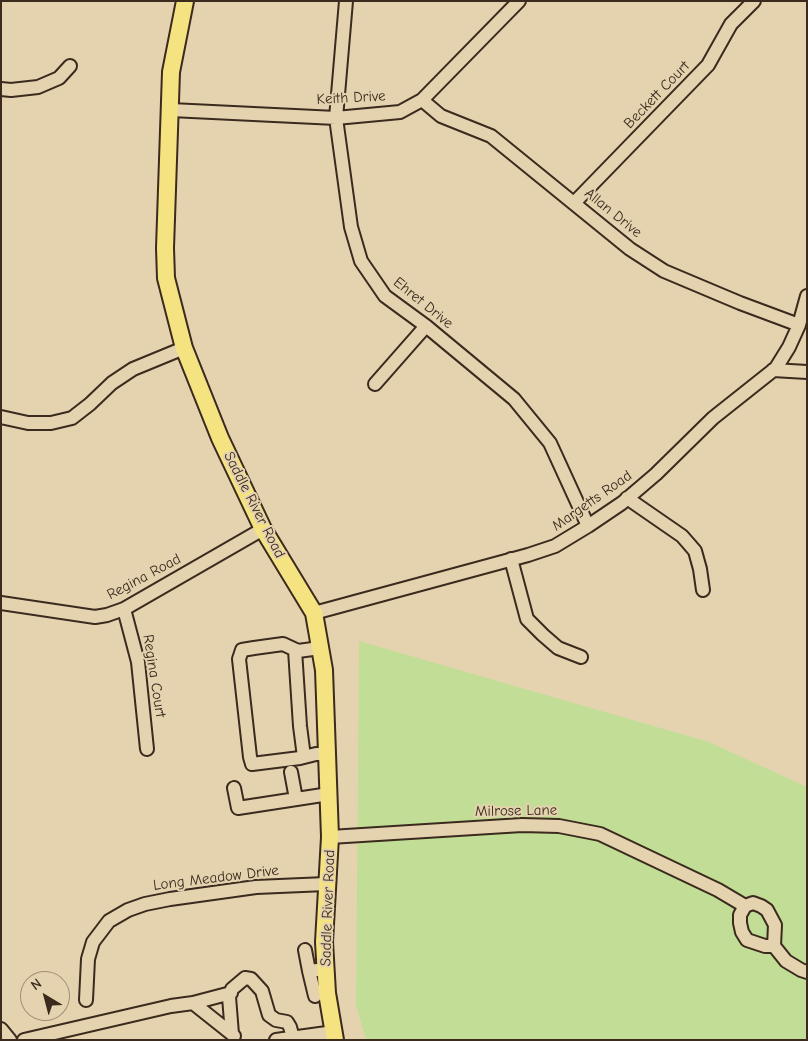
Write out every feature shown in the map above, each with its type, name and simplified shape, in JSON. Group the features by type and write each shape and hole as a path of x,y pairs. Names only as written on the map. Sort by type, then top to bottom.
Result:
{"main road":[{"name":"Saddle River Road","path":"185,1 171,72 165,248 166,278 184,348 220,438 263,529 314,613 324,670 330,837 324,942 318,970 327,993 335,1036"}],"street":[{"name":"Ehret Drive","path":"346,1 336,118 351,227 360,261 385,296 426,326 514,399 550,443 588,526"},
{"name":"Keith Drive","path":"171,110 336,118 400,112 422,100 519,1"},
{"name":"Beckett Court","path":"574,203 708,65 731,24 754,1"},
{"path":"1,89 12,90 38,87 59,78 70,66"},
{"name":"Allan Drive","path":"422,100 441,116 491,136 630,249 664,271 799,325"},
{"name":"Margetts Road","path":"314,613 555,546 588,526 656,474 713,418 773,370 789,347 799,325 807,296"},
{"path":"375,384 426,326"},
{"path":"1,418 28,423 50,423 72,418 112,383 133,369 184,348"},
{"path":"773,370 807,372"},
{"path":"627,498 682,536 689,544 694,551 700,569 703,590"},
{"name":"Regina Road","path":"1,603 96,617 107,615 124,609 263,529"},
{"path":"511,559 527,619 558,648 581,657"},
{"name":"Regina Court","path":"124,609 138,662 147,749"},
{"path":"320,648 298,651 283,644 242,650 239,659 252,764 327,754"},
{"path":"295,650 304,757"},
{"path":"291,772 296,799"},
{"path":"234,788 238,808 329,794"},
{"name":"Milrose Lane","path":"330,837 503,826 559,826 600,834 718,890 745,906 753,904 761,906 767,910 775,924 774,946"},
{"name":"Long Meadow Drive","path":"86,1000 88,959 93,942 109,921 128,910 170,899 238,889 326,884"},
{"path":"745,906 740,914 740,923 742,932 747,940 765,946 774,946 786,961 807,972"},
{"path":"305,950 318,970 315,996"},
{"path":"235,1037 229,997 238,982 245,978 251,979 262,991 269,1015 276,1020 286,1022 290,1026 293,1038"},
{"path":"24,1040 66,1035 172,1006 193,1003 231,993"},
{"path":"193,1003 235,1037"},
{"path":"1,1029 10,1040"},
{"path":"276,1040 335,1036"}],"green space":[{"path":"359,641 709,742 807,787 807,1040 366,1040 356,1005"}]}
